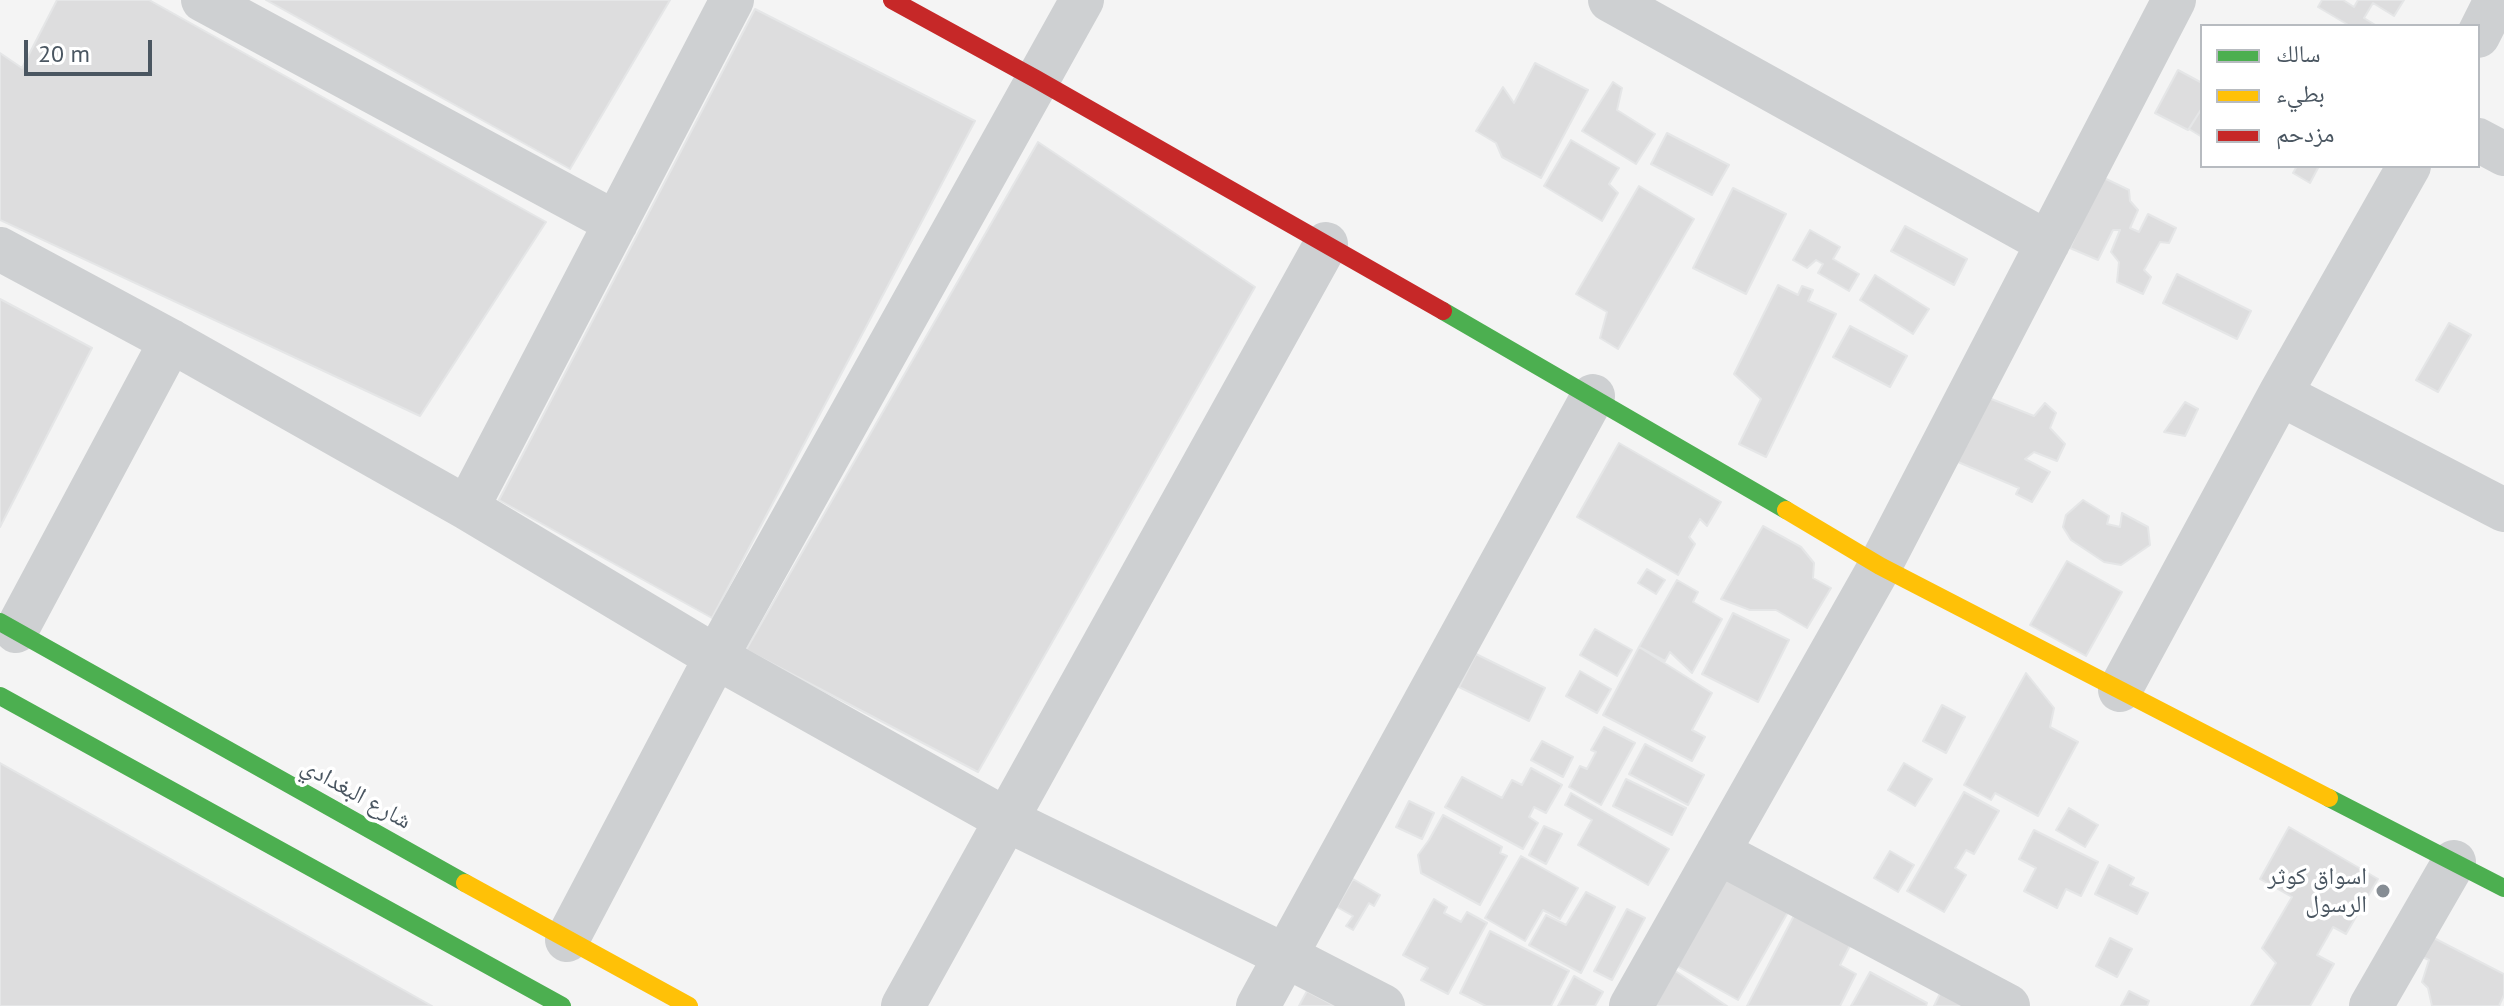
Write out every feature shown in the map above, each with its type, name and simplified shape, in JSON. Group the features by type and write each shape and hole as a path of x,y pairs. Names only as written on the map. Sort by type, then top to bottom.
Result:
{"street":[{"path":"203,0 616,223"},
{"path":"467,508 732,0"},
{"path":"892,0 1593,396 1880,566 2504,888"},
{"path":"567,940 716,657 1082,0"},
{"path":"1610,0 2048,243"},
{"path":"1631,1006 1880,566 2174,0"},
{"path":"2480,32 2496,0"},
{"path":"2480,141 2504,154"},
{"path":"2120,690 2280,394 2408,168"},
{"path":"903,1006 1326,244"},
{"path":"0,249 171,341 467,508 716,657 1005,819 1383,1006"},
{"path":"8,627 171,341"},
{"path":"2280,394 2504,510"},
{"path":"1258,1006 1593,396"},
{"name":"شارع البغدادي","path":"8,627 689,1006"},
{"path":"0,696 545,1002"},
{"path":"1718,852 2008,1006"},
{"path":"2371,1006 2454,862"}],"building":[{"path":"57,0 149,0 546,222 420,416 0,220 0,53 22,68"},
{"path":"266,0 670,0 570,169"},
{"path":"2322,0 2343,0 2354,7 2358,0 2404,0 2394,16 2373,3 2364,18 2374,24 2347,24 2318,7"},
{"path":"755,9 975,121 712,618 499,500"},
{"path":"1535,63 1588,90 1541,178 1502,157 1496,143 1476,131 1503,87 1514,103"},
{"path":"2178,70 2200,82 2200,111 2188,130 2155,113"},
{"path":"1613,82 1622,88 1617,110 1655,134 1636,164 1582,131"},
{"path":"2200,111 2200,136 2189,129"},
{"path":"1667,133 1729,165 1712,195 1651,164"},
{"path":"1571,140 1619,168 1609,184 1618,193 1602,221 1544,186"},
{"path":"1038,142 1255,287 978,772 746,650"},
{"path":"2296,168 2318,168 2310,183 2293,173"},
{"path":"2102,177 2129,190 2130,201 2138,210 2130,228 2139,232 2148,214 2176,228 2169,243 2160,242 2144,270 2151,277 2143,294 2117,282 2119,262 2111,252 2120,230 2113,230 2098,260 2070,248"},
{"path":"1639,186 1694,219 1618,349 1600,338 1607,312 1576,294"},
{"path":"1733,188 1786,214 1746,294 1693,268"},
{"path":"1905,226 1967,259 1954,285 1891,251"},
{"path":"1810,230 1840,247 1833,259 1859,274 1849,291 1818,273 1823,264 1816,260 1807,268 1793,260"},
{"path":"2177,274 2251,311 2237,339 2163,303"},
{"path":"1875,275 1929,309 1913,334 1860,300"},
{"path":"1778,285 1798,295 1802,286 1813,290 1808,301 1836,314 1766,457 1739,444 1761,399 1734,374"},
{"path":"0,299 92,348 0,527"},
{"path":"2449,323 2471,335 2438,392 2416,380"},
{"path":"1850,326 1907,356 1890,387 1833,357"},
{"path":"1979,394 2034,416 2045,403 2056,413 2050,428 2065,444 2057,461 2034,452 2025,459 2050,472 2032,502 2016,494 2019,488 1951,459"},
{"path":"2185,402 2198,409 2185,436 2164,432"},
{"path":"1619,443 1721,502 1707,526 1700,519 1689,537 1695,544 1678,575 1577,517"},
{"path":"2083,500 2109,516 2107,524 2120,527 2122,513 2148,527 2150,545 2121,565 2104,562 2071,540 2063,527 2066,515"},
{"path":"1763,526 1801,547 1814,563 1813,578 1831,588 1807,628 1776,610 1750,610 1721,599"},
{"path":"2067,561 2122,592 2086,656 2030,625"},
{"path":"1647,569 1665,580 1656,594 1638,583"},
{"path":"1677,580 1698,592 1693,602 1722,619 1692,673 1670,652 1665,661 1639,647"},
{"path":"1733,613 1789,640 1758,702 1702,674"},
{"path":"1595,629 1632,650 1617,676 1580,655"},
{"path":"1639,647 1712,693 1692,730 1705,737 1692,761 1603,715"},
{"path":"1476,654 1545,688 1529,721 1459,687"},
{"path":"1580,671 1611,689 1597,713 1566,696"},
{"path":"2026,673 2054,708 2050,727 2078,742 2038,816 1995,793 1991,800 1964,785"},
{"path":"1942,705 1965,717 1946,753 1923,741"},
{"path":"1604,727 1635,743 1601,805 1569,787 1580,766 1587,769 1596,752 1591,750"},
{"path":"1542,741 1573,757 1563,777 1531,760"},
{"path":"1645,744 1704,775 1688,805 1629,774"},
{"path":"0,763 432,1006 0,1006"},
{"path":"1904,763 1932,779 1915,806 1888,790"},
{"path":"1531,768 1562,785 1546,813 1534,807 1529,817 1538,823 1523,849 1445,807 1462,777 1502,798 1512,780 1522,785"},
{"path":"1626,779 1686,808 1672,835 1613,806"},
{"path":"1964,792 1999,811 1974,854 1966,850 1955,868 1966,875 1944,912 1907,891"},
{"path":"1571,793 1669,849 1648,885 1578,845 1592,820 1565,805"},
{"path":"1409,801 1434,813 1422,839 1396,827"},
{"path":"2069,808 2098,825 2085,847 2056,830"},
{"path":"1443,815 1502,847 1500,853 1507,856 1480,905 1421,873 1418,855"},
{"path":"1544,826 1562,834 1546,864 1529,855"},
{"path":"2289,827 2378,879 2346,934 2333,927 2317,955 2334,964 2310,1006 2251,1006 2276,963 2262,948 2292,897 2260,879"},
{"path":"2034,830 2098,862 2081,896 2066,889 2057,908 2024,891 2036,868 2019,859"},
{"path":"1890,851 1914,865 1898,892 1874,878"},
{"path":"1521,856 1578,888 1560,919 1543,910 1525,941 1485,918"},
{"path":"1733,865 1795,900 1738,1000 1675,965"},
{"path":"2109,865 2134,878 2130,885 2148,893 2137,914 2095,894"},
{"path":"1353,879 1380,895 1374,906 1369,903 1353,930 1346,926 1353,916 1337,907"},
{"path":"1586,892 1615,907 1581,973 1529,945 1546,915 1566,925"},
{"path":"1434,899 1447,907 1444,913 1461,922 1467,912 1487,923 1448,994 1421,980 1428,968 1403,955"},
{"path":"1799,906 1855,936 1840,965 1856,974 1840,1006 1747,1006"},
{"path":"1627,909 1645,918 1612,980 1594,971"},
{"path":"1490,931 1569,971 1551,1006 1486,1006 1460,993"},
{"path":"2426,934 2504,974 2504,995 2499,1006 2432,1006 2428,988 2422,982 2429,960 2416,954"},
{"path":"2110,938 2132,949 2117,977 2096,966"},
{"path":"1671,968 1727,1006 1645,1006"},
{"path":"1870,972 1927,1003 1926,1006 1851,1006"},
{"path":"1574,976 1603,992 1595,1006 1558,1006"},
{"path":"1945,983 1994,1006 1934,1006"},
{"path":"1307,991 1335,1006 1299,1006"},
{"path":"2129,991 2149,1001 2147,1006 2121,1006"}],"traffic: fast":[{"path":"1443,311 1786,510"},
{"path":"0,622 465,883"},
{"path":"0,696 562,1006"},
{"path":"2329,798 2504,888"}],"traffic: slow":[{"path":"1786,510 1880,566 2329,798"},
{"path":"465,883 689,1006"}],"traffic: jam":[{"path":"892,0 1443,311"}],"place":[{"name":"اسواق كوثر الرسول","path":"2383,891"}]}
